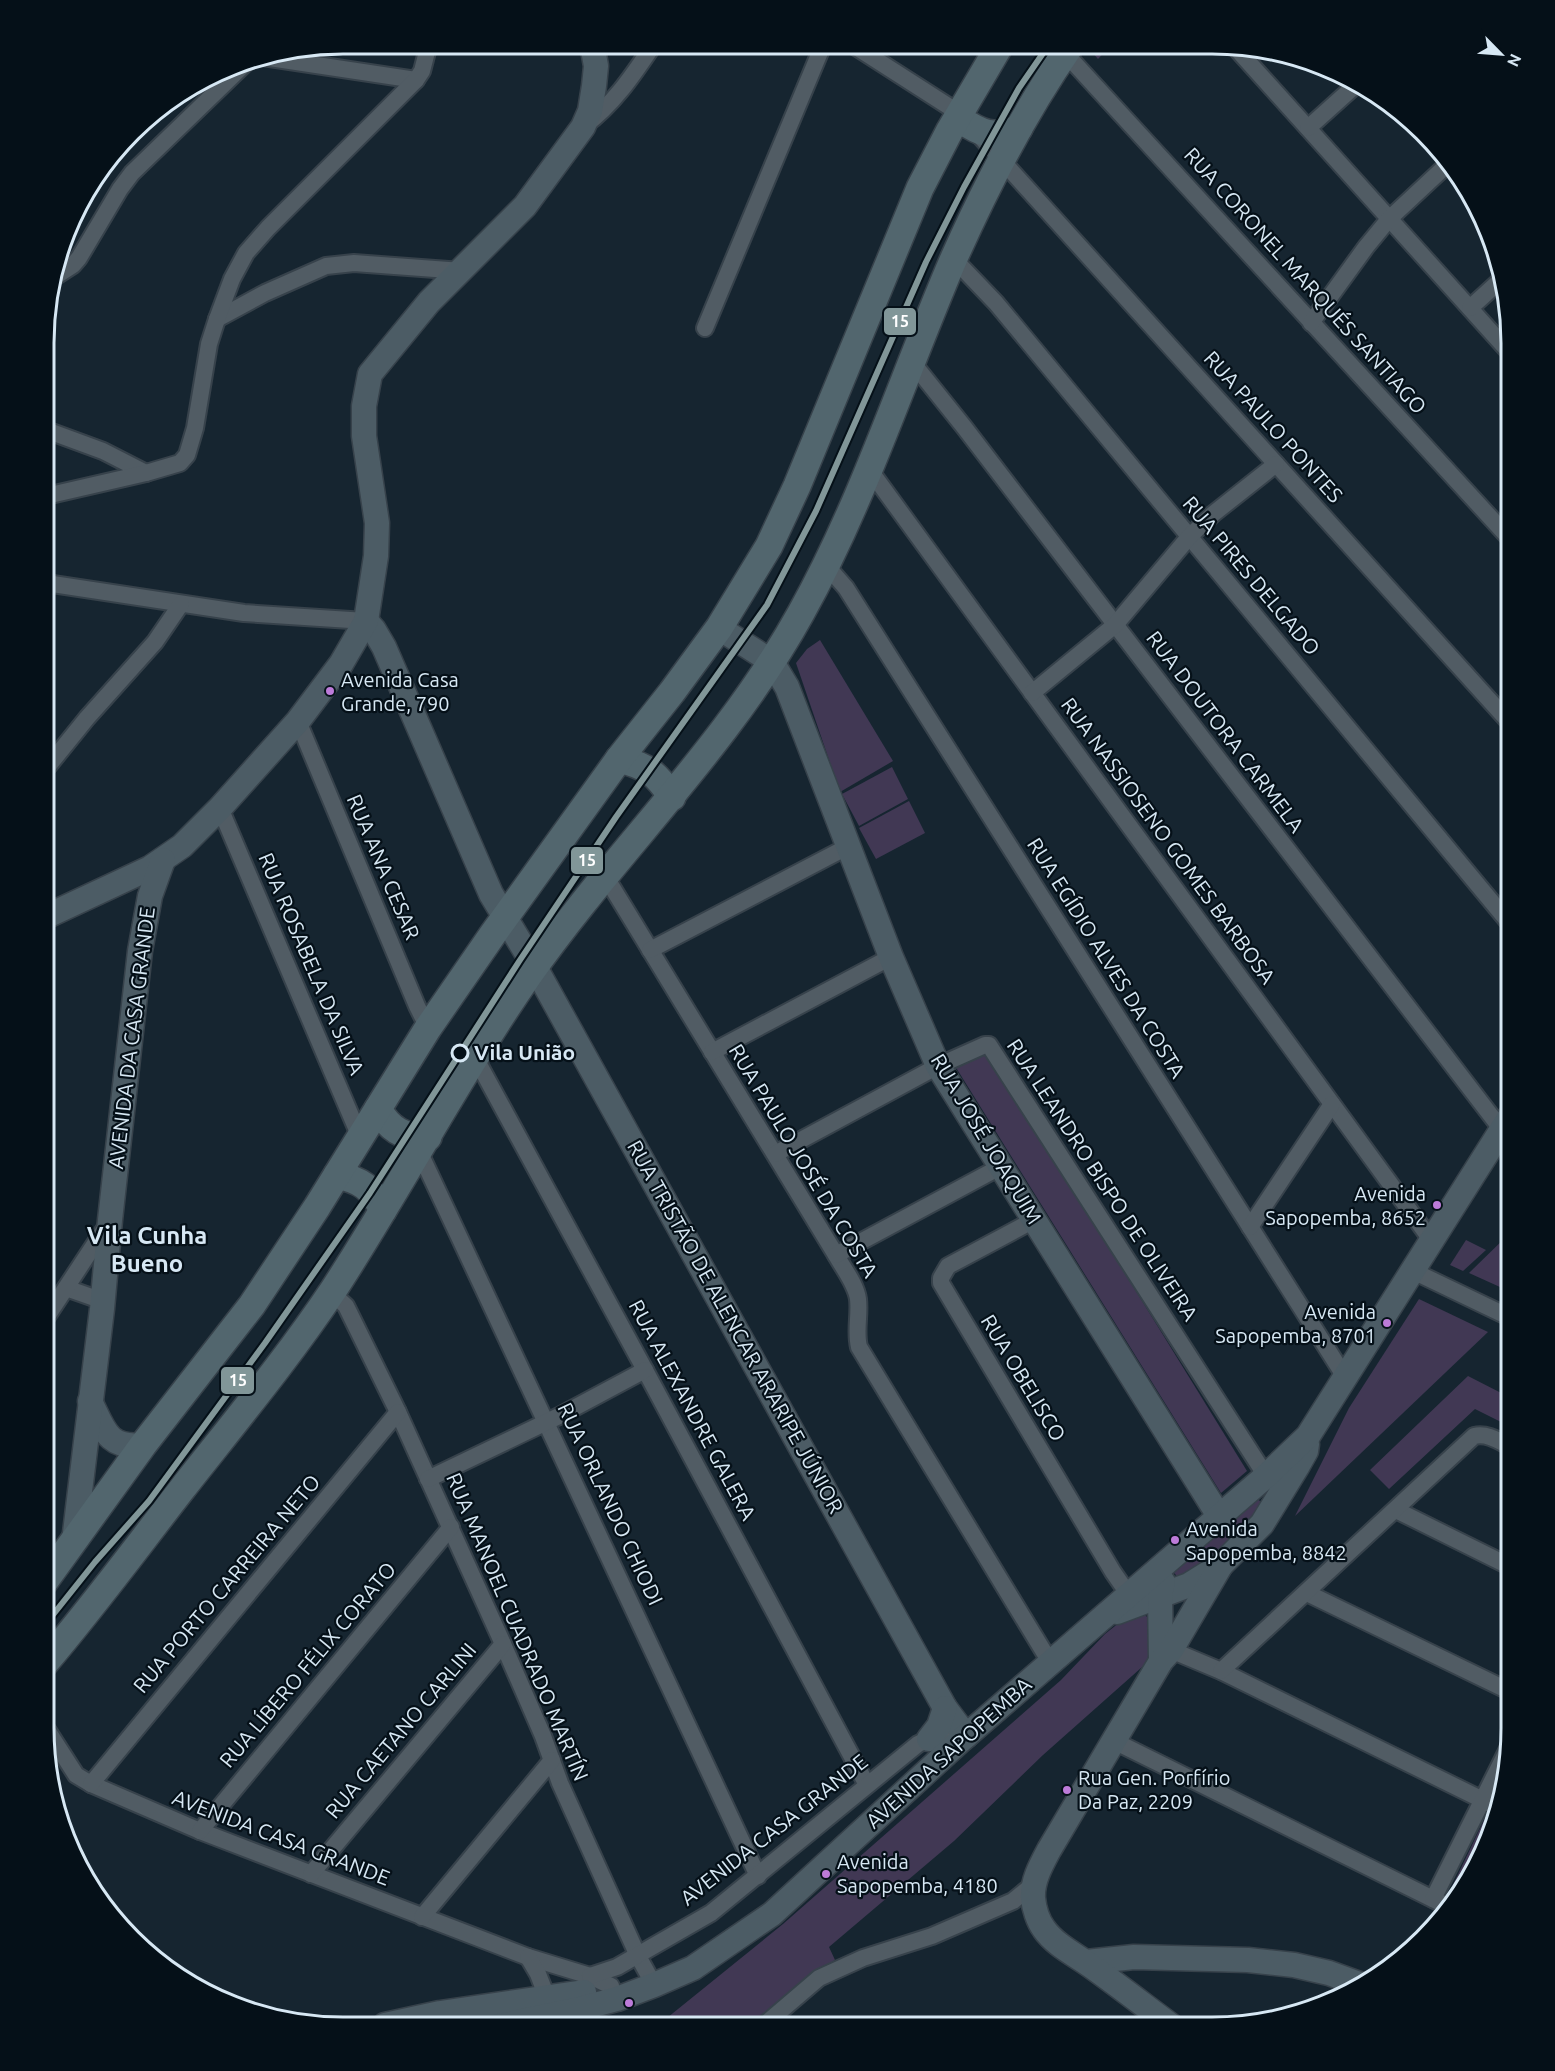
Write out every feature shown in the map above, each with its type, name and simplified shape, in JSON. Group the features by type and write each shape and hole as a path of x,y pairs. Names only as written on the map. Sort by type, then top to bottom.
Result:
{"main road":[{"path":"54,913 96,895 163,860 182,846 298,722 341,664 366,621 376,556 377,524 364,436 364,406 370,375 429,302 525,206 583,127 590,111 594,86 596,66 594,54"},
{"path":"54,1568 143,1445 252,1305 337,1175 428,1028 619,759 719,628 769,546 783,516 920,188 964,119 996,54"},
{"path":"54,1651 221,1440 331,1292 475,1057 535,967 604,874 672,797 719,737 772,662 805,608 826,565 869,469 954,259 1000,161 1065,54"},
{"path":"964,119 985,134 994,136 1019,128"},
{"name":"RUA TRISTÃO DE ALENCAR ARARIPE JÚNIOR","path":"366,621 384,646 491,894 535,967 962,1739"},
{"name":"RUA JOSÉ JOAQUIM","path":"719,628 772,662 787,687 891,957 938,1066 1219,1516"},
{"path":"619,759 637,764 654,773 672,797"},
{"name":"AVENIDA DA CASA GRANDE","path":"74,1541 145,917 163,860"},
{"path":"378,1109 387,1123 400,1133 423,1144"},
{"name":"AVENIDA SAPOPEMBA","path":"454,2017 617,1999 693,1968 772,1914 962,1739 1260,1481 1308,1436 1501,1131"},
{"path":"337,1175 358,1181 376,1196 383,1210"},
{"path":"90,1401 108,1435 115,1443 123,1446 143,1445"},
{"name":"AVENIDA SAPOPEMBA","path":"1106,1615 1143,1604 1160,1595 1189,1585 1221,1565 1262,1524 1305,1451 1308,1436"},
{"path":"1260,1481 1265,1497 1262,1524"},
{"path":"1166,1655 1160,1595 1166,1568 1174,1555"},
{"path":"1160,2017 1052,1937 1044,1929 1027,1900 1048,1850 1221,1565"},
{"path":"923,1741 939,1726 945,1708"},
{"path":"1086,1962 1134,1957 1248,1960 1294,1965 1351,1981"},
{"name":"AVENIDA SAPOPEMBA","path":"520,2017 550,2006 600,1981 649,1987"}],"street":[{"path":"54,494 180,463 187,455 195,428 209,344 232,279 246,253 267,228 416,80 422,71 426,54"},
{"path":"583,127 602,113 624,89 647,54"},
{"path":"705,328 818,54"},
{"name":"RUA PAULO PONTES","path":"866,54 964,119 1501,713"},
{"name":"RUA CORONEL MARQUÉS SANTIAGO","path":"1072,54 1311,323 1501,529"},
{"path":"1243,56 1501,342"},
{"path":"285,60 416,80"},
{"path":"63,271 79,258 132,173 232,76"},
{"path":"1308,128 1350,90"},
{"path":"1311,323 1389,219 1442,169"},
{"name":"RUA PIRES DELGADO","path":"954,259 996,303 1501,913"},
{"path":"217,319 265,293 326,267 354,263 462,271"},
{"path":"1470,308 1495,286"},
{"name":"RUA DOUTORA CARMELA","path":"912,362 1501,1117"},
{"path":"54,433 103,451 146,473"},
{"path":"1032,693 1115,625 1189,537 1276,464"},
{"name":"RUA NASSIOSENO GOMES BARBOSA","path":"869,469 1432,1241"},
{"name":"RUA EGÍDIO ALVES DA COSTA","path":"826,565 846,588 1345,1377"},
{"path":"54,584 244,613 366,621"},
{"path":"54,759 155,642 181,604"},
{"name":"RUA ANA CESAR","path":"298,722 428,1028"},
{"name":"RUA ROSABELA DA SILVA","path":"220,808 360,1137"},
{"path":"650,950 849,846"},
{"name":"RUA PAULO JOSÉ DA COSTA","path":"604,874 836,1255 856,1292 859,1347 1050,1662"},
{"path":"712,1052 891,957"},
{"name":"RUA LEANDRO BISPO DE OLIVEIRA","path":"775,1154 938,1066 985,1044 992,1047 1260,1481"},
{"name":"RUA ALEXANDRE GALERA","path":"475,1057 867,1785"},
{"path":"1250,1227 1332,1104"},
{"name":"RUA ORLANDO CHIODI","path":"423,1144 547,1422 758,1876"},
{"path":"836,1255 1000,1167"},
{"path":"54,1306 110,1220"},
{"name":"RUA OBELISCO","path":"1034,1220 948,1266 941,1278 941,1283 1107,1562 1129,1595"},
{"path":"1413,1271 1501,1313"},
{"path":"66,1288 103,1301"},
{"name":"RUA MANOEL CUADRADO MARTÍN","path":"331,1292 346,1306 451,1527 503,1644 560,1783 638,1956 649,1987"},
{"path":"428,1479 547,1422 645,1370"},
{"name":"RUA PORTO CARREIRA NETO","path":"92,1784 398,1412"},
{"path":"1221,1671 1474,1436 1481,1434 1501,1442"},
{"path":"1396,1510 1501,1563"},
{"name":"RUA LÍBERO FÉLIX CORATO","path":"200,1832 451,1527"},
{"path":"1307,1593 1501,1687"},
{"name":"RUA CAETANO CARLINI","path":"311,1874 503,1644"},
{"path":"1166,1655 1221,1671 1491,1804"},
{"path":"923,1741 944,1736 962,1739"},
{"path":"923,1741 933,1750 939,1760"},
{"name":"AVENIDA CASA GRANDE","path":"55,1742 76,1775 200,1832 528,1957 600,1981 617,1967 711,1913 923,1741"},
{"path":"1114,1741 1442,1903"},
{"path":"422,1917 552,1760"},
{"path":"1433,1899 1498,1768"},
{"path":"774,2017 819,1978 863,1958 932,1936 1027,1900"},
{"path":"528,1957 538,1974 550,2006"}],"shaded area":[{"path":"820,640 893,761 840,792 796,663 807,649"},
{"path":"892,767 908,799 859,826 842,794"},
{"path":"909,801 925,833 876,859 859,828"},
{"path":"980,1050 989,1053 1247,1471 1221,1493 955,1066"},
{"path":"1466,1240 1486,1250 1463,1271 1450,1265"},
{"path":"1501,1242 1501,1287 1469,1273"},
{"path":"1419,1299 1488,1332 1295,1516 1349,1408"},
{"path":"1468,1376 1501,1393 1501,1422 1475,1409 1389,1489 1370,1470"},
{"path":"1254,1497 1260,1501 1262,1511 1212,1561 1188,1574 1177,1576 1172,1571"},
{"path":"1130,1614 1143,1614 1153,1621 1150,1660 1043,1755 954,1841 829,1947 835,1960 807,1978 759,2017 668,2017 783,1924 1061,1680 1105,1634"},
{"path":"1485,1818 1487,1818 1471,1856 1450,1891"}],"transit line":[{"name":"15","path":"54,1613 95,1562 149,1501 265,1343 370,1193 520,960 616,817 767,605 816,511 926,262 964,187 1019,88 1042,54"}],"place":[{"name":"Avenida Casa Grande, 790","path":"330,691"},
{"name":"Vila União","path":"460,1053"},
{"name":"Avenida Sapopemba, 8652","path":"1437,1205"},
{"name":"Avenida Sapopemba, 8701","path":"1387,1323"},
{"name":"Avenida Sapopemba, 8842","path":"1175,1540"},
{"name":"Rua Gen. Porfírio Da Paz, 2209","path":"1067,1790"},
{"name":"Avenida Sapopemba, 4180","path":"826,1874"}],"district":[{"name":"Vila Cunha Bueno","path":"147,1250"}]}
